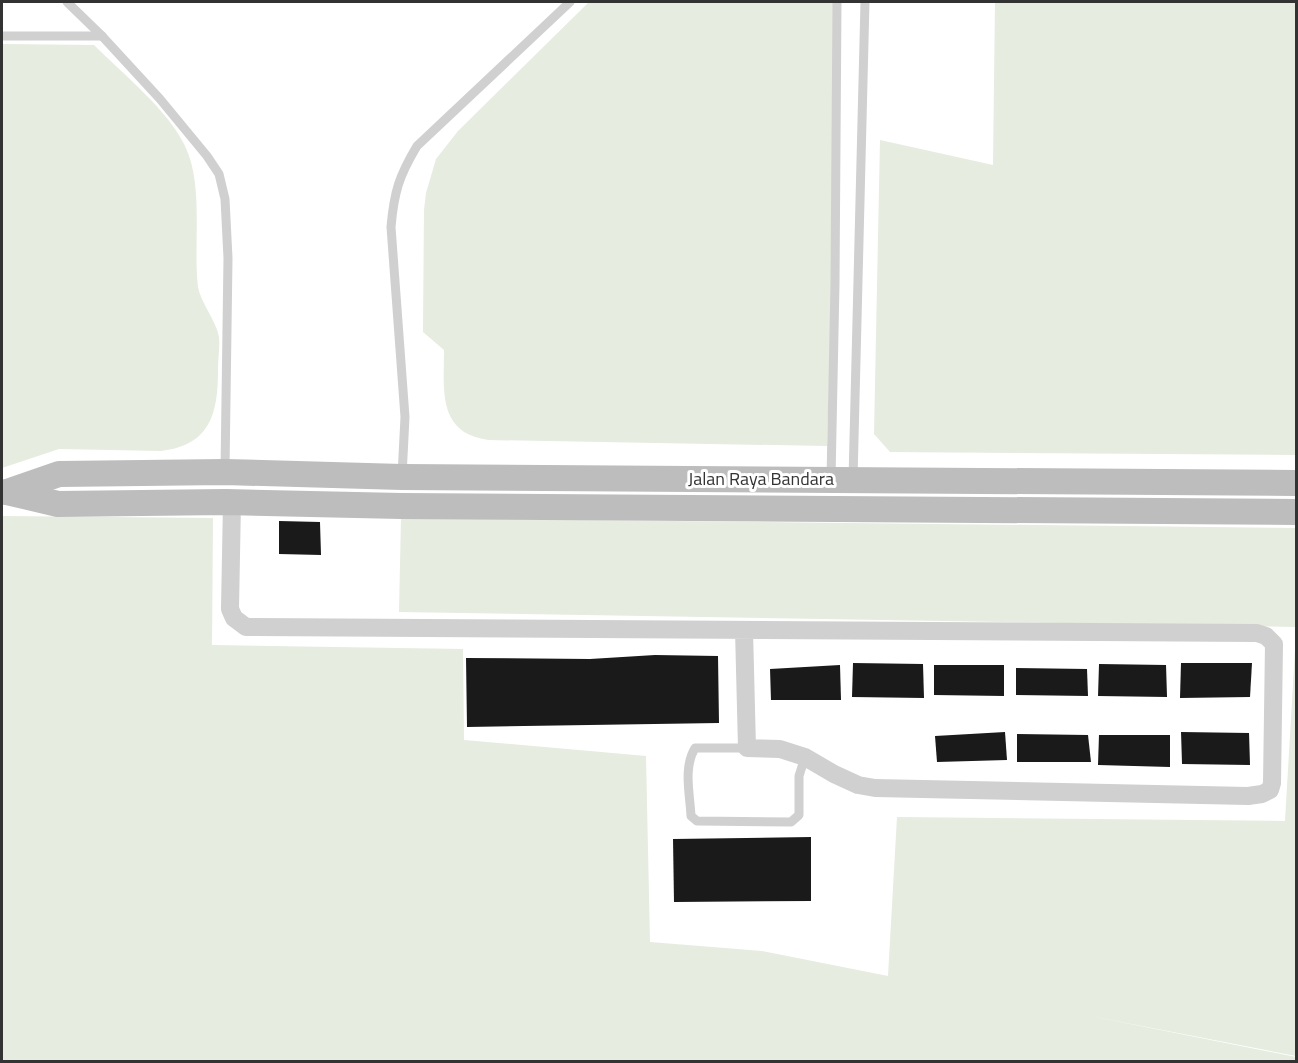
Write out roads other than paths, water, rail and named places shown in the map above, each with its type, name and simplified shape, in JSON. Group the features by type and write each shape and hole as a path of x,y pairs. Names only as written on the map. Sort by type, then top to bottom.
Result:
{"main road":[{"name":"Jalan Raya Bandara","path":"4,492 59,474 225,472 402,477 1296,483"},
{"path":"225,472 229,502"},
{"name":"Jalan Raya Bandara","path":"4,492 58,504 229,502 413,506 1296,512"}],"street":[{"path":"229,502 230,609 234,618 246,627 1257,633 1266,636 1274,644 1272,783 1270,790 1248,796 875,788 858,785 805,758 780,749 747,748 744,630"}],"lane":[{"path":"67,2 102,36 166,107 219,174 225,199 228,258 225,472"},
{"path":"402,477 405,417 391,227 394,196 402,172 417,146 570,2"},
{"path":"837,2 835,272 842,479"},
{"path":"842,479 864,2"},
{"path":"2,36 102,36"},
{"path":"747,748 695,748 688,759 688,767 691,816 697,821 791,822 799,815 799,776 805,758"}]}
